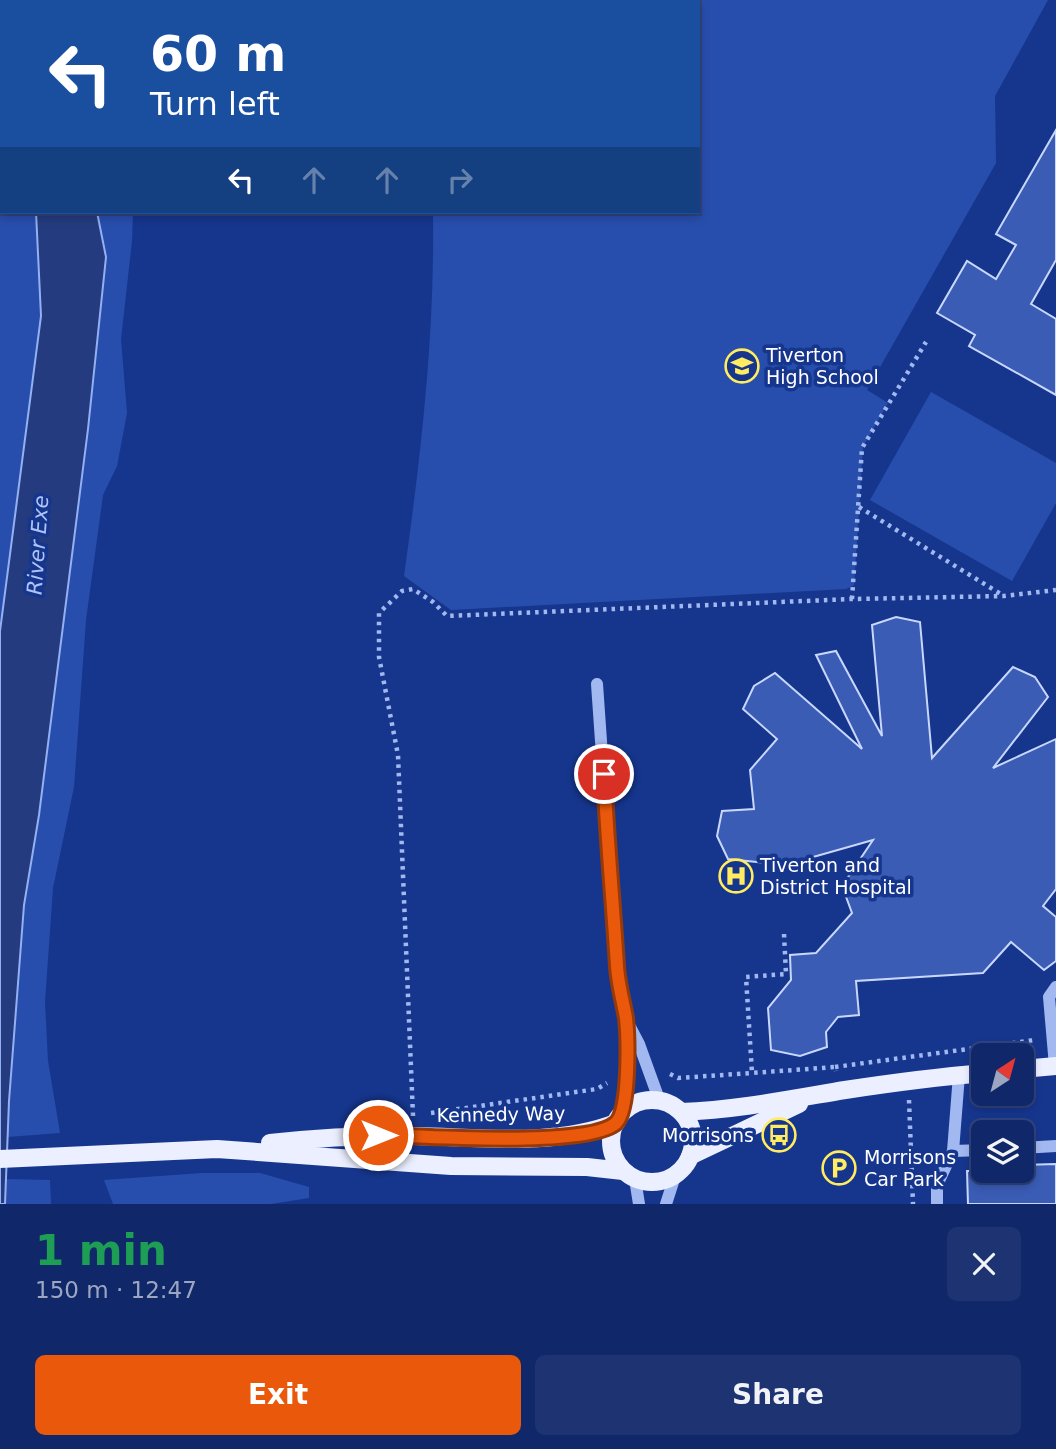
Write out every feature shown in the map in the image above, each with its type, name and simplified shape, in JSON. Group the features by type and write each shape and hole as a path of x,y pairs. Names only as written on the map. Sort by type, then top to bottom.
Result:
{"main road":[{"path":"1034,1068 1055,1066"},
{"path":"681,1112 811,1098 909,1080 971,1074"},
{"path":"690,1156 811,1098"},
{"path":"644,1101 660,1102 670,1104 681,1112 689,1123 694,1138 687,1164 675,1176 654,1183 629,1175 611,1149 611,1130 619,1117 644,1101"},
{"name":"Kennedy Way","path":"0,1159 147,1150 217,1149 365,1136 553,1138 593,1132 619,1117"},
{"name":"Kennedy Way","path":"217,1149 451,1166 587,1167 629,1175"}],"street":[{"path":"597,684 617,969 626,1019 626,1087 619,1117"},
{"path":"1055,1066 1050,1038 1049,997 1056,988"},
{"path":"626,1019 639,1044 660,1102"},
{"path":"937,1204 937,1185 953,1151 959,1075"},
{"path":"1034,1147 1056,1146"},
{"path":"953,1151 971,1150"},
{"path":"629,1175 639,1204"},
{"path":"666,1204 675,1176"}],"path":[{"path":"852,599 862,448 926,342"},
{"path":"858,507 1004,596"},
{"path":"784,933 786,974 746,977 752,1073 835,1067 1050,1038"},
{"path":"835,1067 841,1091"},
{"path":"909,1080 913,1204"},
{"path":"413,1136 413,1116 597,1089"}],"shaded area":[{"name":"Tiverton High School","path":"700,0 1048,0 995,96 996,163 867,390 888,403 863,447 854,585 846,589 451,610 404,576 426,395 433,214 700,214"},
{"path":"0,214 36,214 41,316 0,630"},
{"path":"97,214 133,214 121,339 127,413 117,466 103,495 86,620 74,787 53,888 45,1002 48,1061 60,1133 7,1137 24,905 39,815 88,429 106,257"},
{"path":"931,392 1056,463 1056,503 1012,581 870,500"},
{"path":"202,1173 260,1173 309,1187 309,1198 271,1204 113,1204 104,1180"},
{"path":"4,1179 50,1180 51,1204 5,1204"}],"water":[{"name":"River Exe","path":"36,214 97,214 106,257 88,429 39,815 24,905 9,1101 5,1204 0,1204 0,631 41,316"}],"building":[{"path":"1056,130 1056,260 1031,304 1056,319 1056,395 969,346 975,335 937,313 967,261 996,279 1016,245 996,234"},
{"path":"896,617 920,622 932,758 1013,667 1035,677 1048,697 993,768 1056,739 1056,889 1043,906 1056,917 1056,961 1044,970 1011,942 983,973 856,981 859,1015 838,1017 826,1032 827,1047 800,1056 771,1050 768,1008 791,980 790,955 816,953 852,913 842,886 873,840 785,865 728,859 717,836 722,811 754,809 750,770 777,739 743,709 754,686 775,673 862,749 816,655 836,651 882,736 872,625"},
{"path":"1056,1164 1056,1204 968,1204 967,1171 971,1171 971,1183 1034,1183 1034,1165"}],"place":[{"name":"Tiverton High School","path":"742,366"},
{"name":"Tiverton and District Hospital","path":"736,876"},
{"name":"Morrisons","path":"779,1135"},
{"name":"Morrisons Car Park","path":"839,1168"}],"route":[{"path":"378,1135 553,1138 593,1132 616,1123 623,1111 626,1087 626,1019 617,969 604,774"}]}
